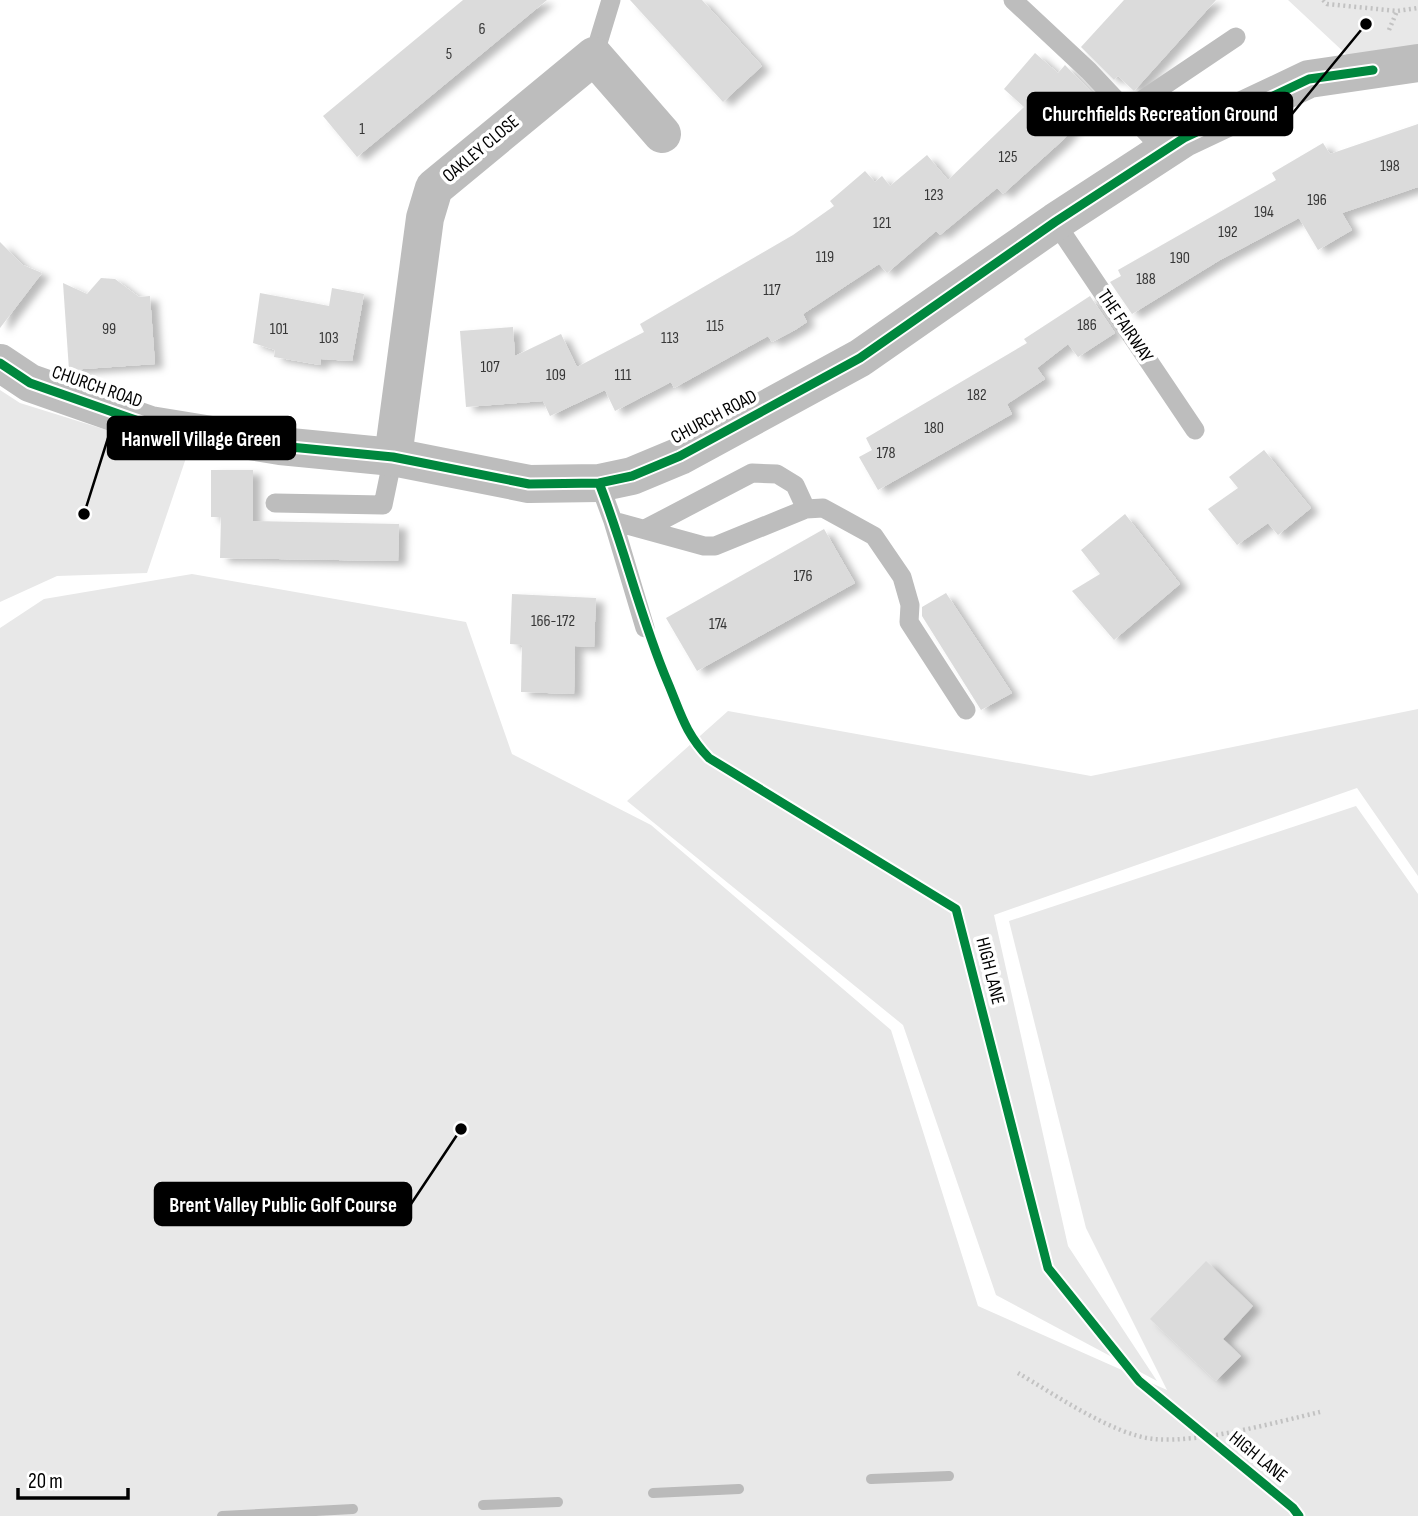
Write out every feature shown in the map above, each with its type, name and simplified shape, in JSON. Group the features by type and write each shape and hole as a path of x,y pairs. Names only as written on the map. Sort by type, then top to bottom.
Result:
{"street":[{"path":"594,56 662,134"},
{"name":"OAKLEY CLOSE","path":"393,457 425,218 435,188 594,56"},
{"name":"CHURCH ROAD","path":"0,363 30,383 150,425 280,446 393,457 528,485 599,483 632,476 680,456 860,358 1055,222 1184,138 1309,79 1418,63"}],"lane":[{"path":"594,56 611,0"},
{"path":"1013,0 1164,152"},
{"path":"1126,111 1236,37"},
{"name":"THE FAIRWAY","path":"1055,222 1195,430"},
{"path":"275,503 383,505 393,457"},
{"path":"647,528 752,473 778,474 795,485 806,509"},
{"path":"599,483 614,521 645,628"},
{"path":"614,521 647,528 692,545 715,546 806,509 822,508 874,536 902,577 910,605 909,622 966,710"}],"path":[{"path":"1322,0 1327,4 1397,11 1418,8"},
{"path":"1018,1373 1106,1423 1153,1439 1204,1435 1320,1412"}],"shaded area":[{"path":"1288,0 1418,0 1418,47 1348,56"},
{"path":"0,390 20,403 187,455 147,573 57,576 0,602"},
{"path":"192,574 466,622 512,754 651,825 891,1030 978,1306 1167,1390 1086,1228 1009,921 1356,806 1418,894 1418,1516 0,1516 0,628 44,599"},
{"path":"1418,709 1418,876 1357,788 994,915 1068,1246 1157,1381 996,1295 903,1025 627,801 728,711 1091,776"}],"building":[{"path":"463,0 547,0 357,157 323,116"},
{"path":"630,0 702,0 762,66 723,102"},
{"path":"1124,0 1216,0 1134,91 1118,76 1114,80 1081,47"},
{"path":"1035,53 1058,73 1065,65 1098,99 1063,140 1003,194 997,188 940,235 936,231 887,273 879,264 803,314 807,322 795,330 772,342 768,336 674,388 671,382 615,411 605,390 550,416 543,401 466,407 460,331 513,327 515,356 561,334 577,367 644,332 640,324 793,235 834,206 830,201 865,171 875,182 882,176 890,186 927,155 948,180 1024,107 1004,89"},
{"path":"1418,124 1418,187 1342,213 1352,230 1318,250 1299,218 1220,260 1132,314 1110,282 1121,276 1118,270 1276,180 1272,173 1323,143 1330,154"},
{"path":"0,242 23,265 42,273 0,328"},
{"path":"101,278 115,279 139,297 150,296 155,364 69,370 63,283 87,294"},
{"path":"332,288 364,294 352,361 321,359 320,365 274,357 275,350 253,343 260,293 329,306"},
{"path":"1090,296 1115,333 1078,357 1068,344 1037,368 1045,379 1007,404 1012,414 878,490 859,457 872,450 866,438 1027,343 1024,339"},
{"path":"1264,450 1311,508 1278,535 1268,523 1237,545 1208,509 1238,488 1229,477"},
{"path":"211,470 253,470 253,521 399,524 398,561 220,558 221,517 211,517"},
{"path":"1125,514 1180,584 1114,640 1072,591 1100,574 1081,550"},
{"path":"824,529 855,583 697,671 666,618"},
{"path":"946,593 1012,693 981,710 922,616 922,607"},
{"path":"512,594 596,598 594,647 575,646 574,694 521,692 522,645 510,644"},
{"path":"1206,1261 1253,1306 1223,1339 1241,1356 1216,1381 1150,1319"}],"waterway":[{"path":"871,1479 949,1476"},
{"path":"653,1493 739,1489"},
{"path":"483,1505 558,1502"},
{"path":"222,1516 353,1509"}],"cycle path":[{"path":"0,363 30,383 150,425 280,446 393,457 529,484 599,483 632,476 680,456 860,358 1055,222 1184,138 1309,79 1373,70"},
{"name":"HIGH LANE","path":"599,483 658,658 684,723 701,749 709,758 956,909 1048,1268 1139,1381 1293,1508 1299,1516"}],"place":[{"name":"Churchfields Recreation Ground","path":"1366,24"},
{"name":"Hanwell Village Green","path":"84,514"},
{"name":"Brent Valley Public Golf Course","path":"461,1129"}]}
